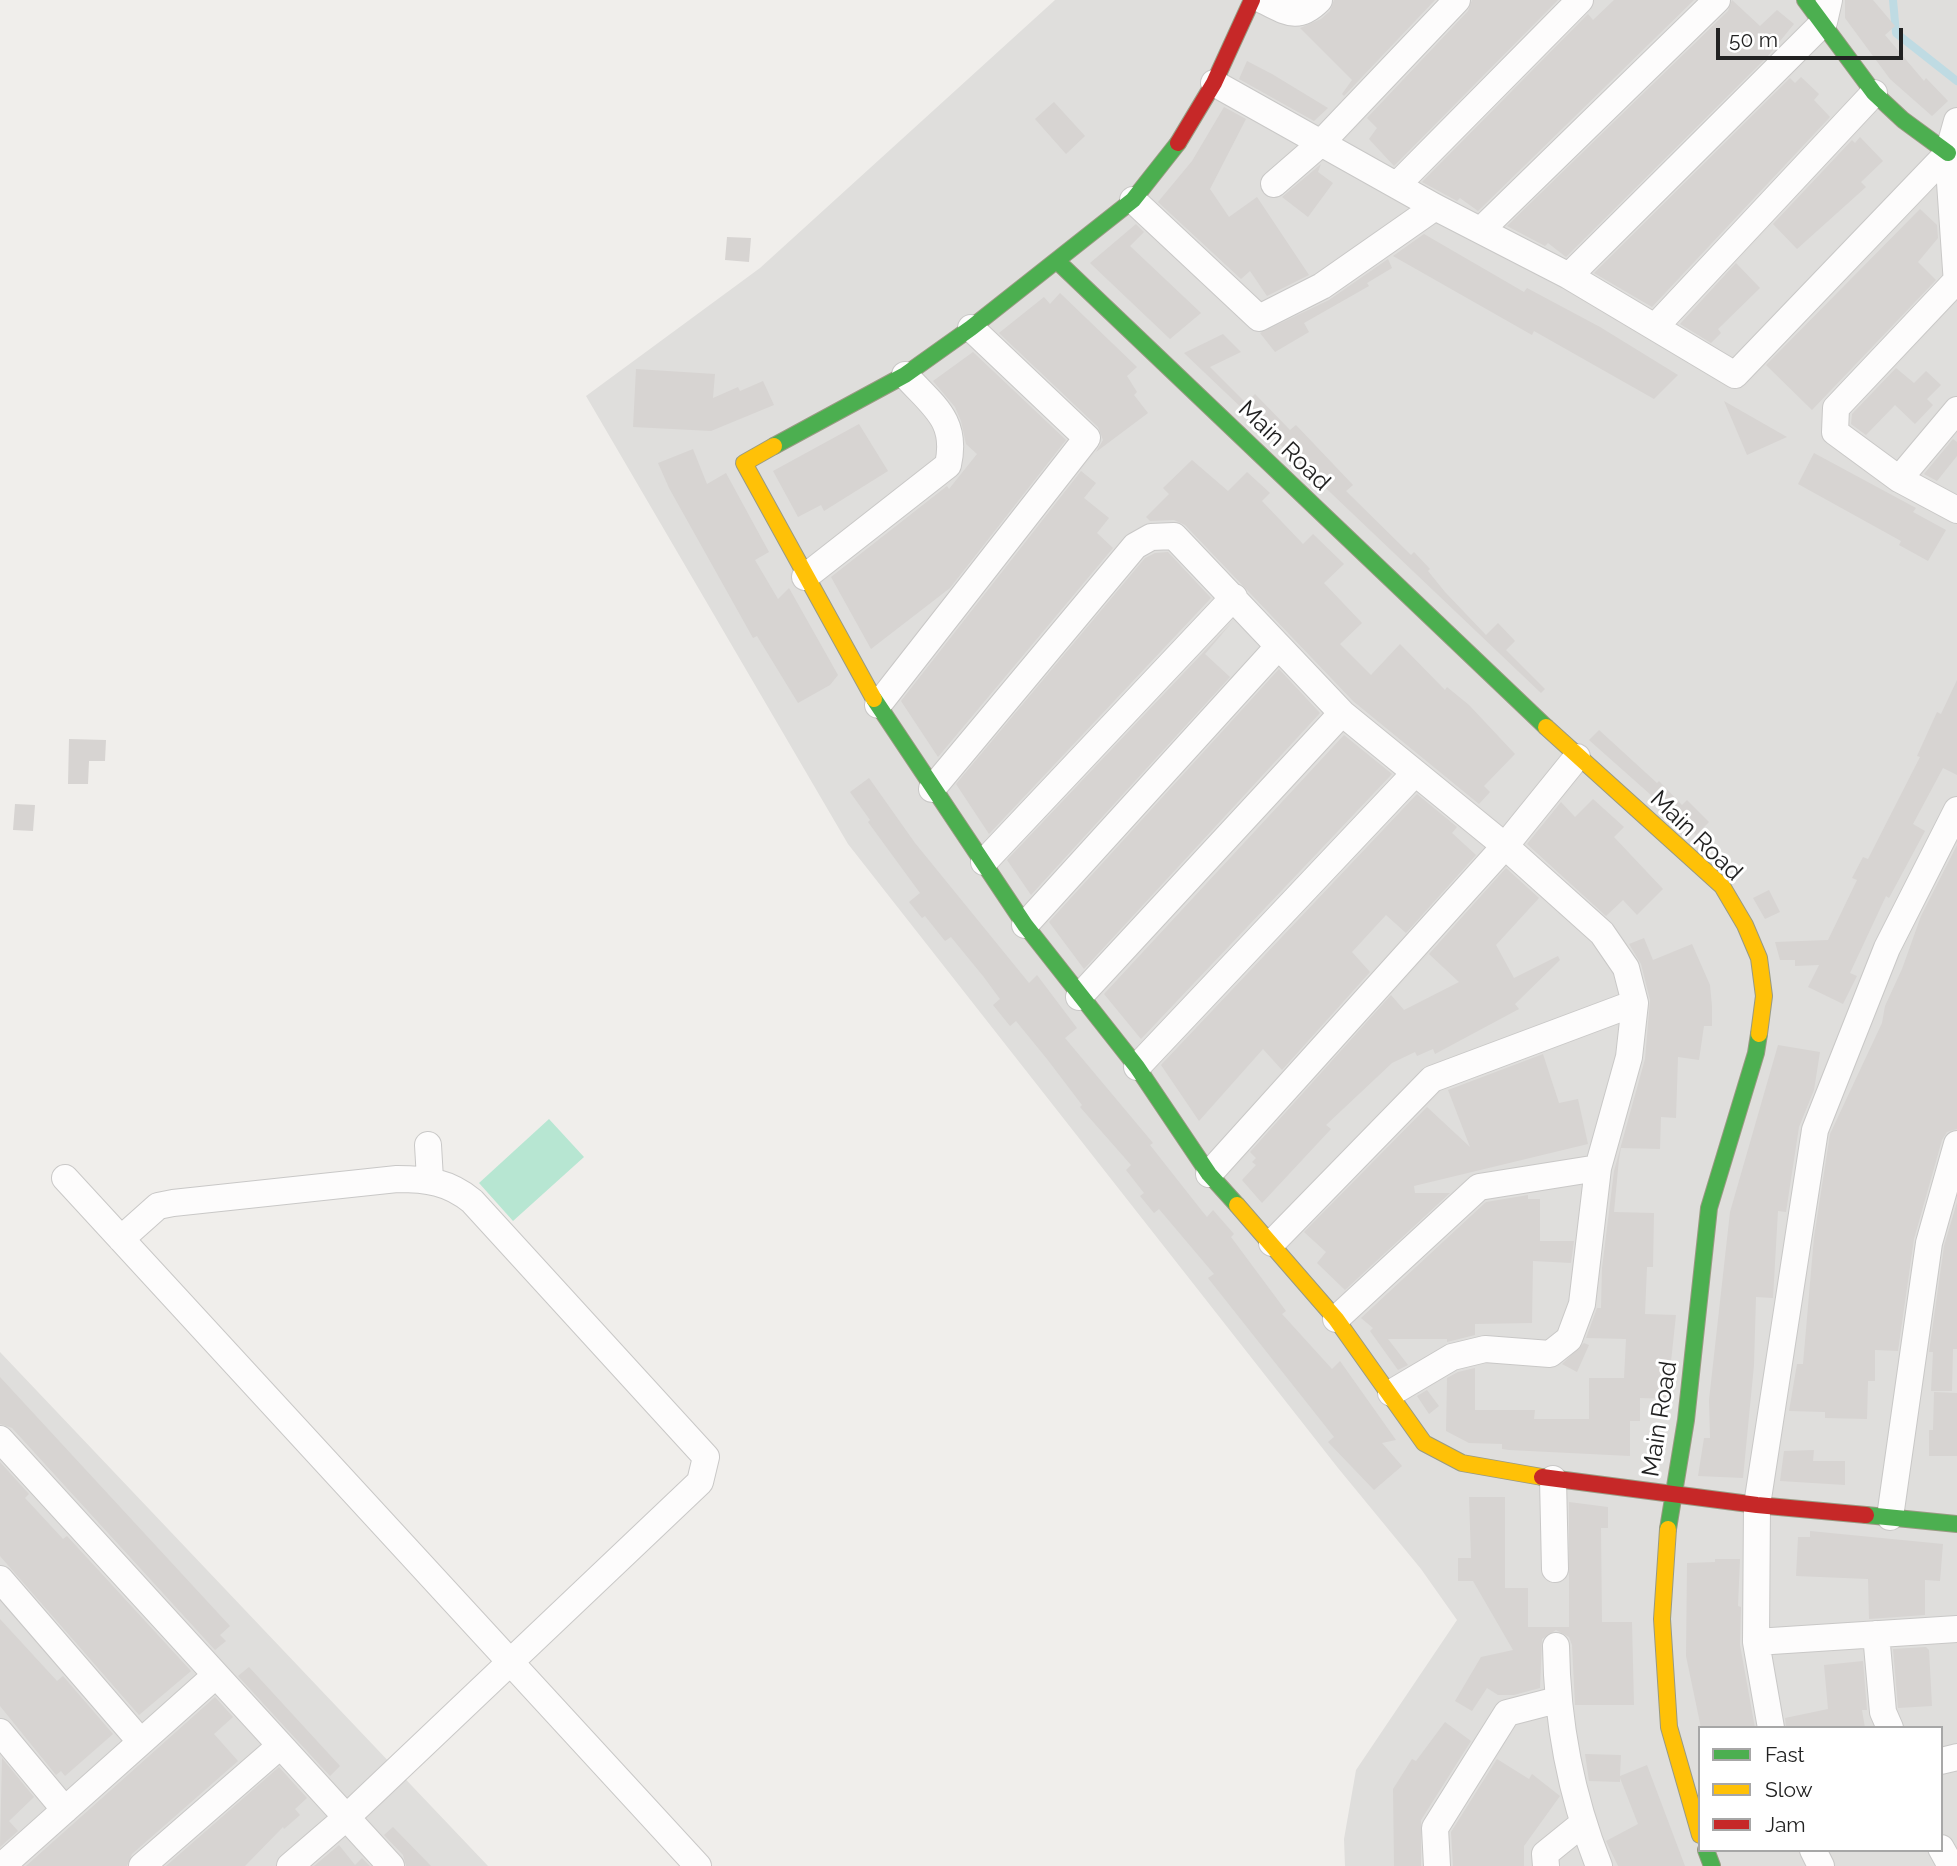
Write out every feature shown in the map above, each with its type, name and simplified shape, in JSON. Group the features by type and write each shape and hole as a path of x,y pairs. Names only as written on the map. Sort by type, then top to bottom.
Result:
{"street":[{"path":"1252,0 1214,83 1174,150 1133,200 971,328 905,375 744,463 878,705 1025,925 1079,997 1137,1067 1209,1174 1336,1319 1424,1443 1462,1463 1553,1479 1756,1505 1957,1524"},
{"path":"1262,0 1299,14 1308,11 1320,0"},
{"path":"1274,184 1320,144 1457,0"},
{"path":"1398,184 1580,0"},
{"path":"1482,229 1717,0"},
{"path":"1805,0 1827,11 1874,93 1903,120 1948,153"},
{"path":"1569,276 1827,11"},
{"path":"1214,83 1320,144 1569,276 1735,375 1948,153"},
{"path":"1655,327 1874,93"},
{"path":"1957,121 1948,153 1957,282 1836,408 1835,432 1899,479 1957,510"},
{"path":"1133,200 1259,318 1322,286 1435,206"},
{"name":"Main Road","path":"1057,261 1577,757 1722,886 1745,925 1759,958 1764,996 1756,1053 1709,1208 1688,1406 1671,1493 1662,1619 1669,1727 1698,1828"},
{"path":"878,705 1087,438 971,328"},
{"path":"805,577 947,465 953,444 947,423 905,375"},
{"path":"1899,479 1957,410"},
{"path":"932,789 1135,546 1151,537 1174,536 1234,597 1277,648 1342,713 1505,846 1602,933 1626,968 1635,1003 1629,1057 1598,1168 1582,1304 1569,1339 1550,1354 1485,1349 1451,1357 1391,1393"},
{"path":"984,862 1234,597"},
{"path":"1025,925 1277,648"},
{"path":"1079,997 1342,713"},
{"path":"1209,1174 1505,846 1577,757"},
{"path":"1137,1067 1414,774"},
{"path":"1771,1726 1756,1643 1756,1505 1815,1130 1887,948 1957,810"},
{"path":"1272,1243 1432,1079 1635,1003"},
{"path":"1890,1517 1929,1243 1957,1144"},
{"path":"428,1145 430,1179"},
{"path":"1336,1319 1479,1187 1598,1168"},
{"path":"65,1178 698,1866"},
{"path":"121,1239 158,1206 397,1180 430,1179 462,1192 472,1201 706,1457 700,1482 348,1816 290,1866"},
{"path":"0,1439 391,1866"},
{"path":"1553,1479 1555,1569"},
{"path":"0,1579 141,1742"},
{"path":"1756,1643 1957,1629"},
{"path":"1876,1634 1883,1712 1889,1726"},
{"path":"1556,1646 1557,1700 1582,1824 1599,1866"},
{"path":"1,1865 216,1675"},
{"path":"1437,1866 1435,1828 1507,1713 1557,1700"},
{"path":"0,1732 65,1810"},
{"path":"142,1866 280,1746"},
{"path":"1546,1866 1545,1854 1582,1824"}],"shaded area":[{"path":"1055,0 1957,0 1957,1866 1345,1866 1344,1839 1356,1770 1457,1620 1421,1569 1338,1468 848,844 586,396 760,268"},
{"path":"0,1352 488,1866 0,1866"}],"green space":[{"path":"549,1119 584,1157 513,1221 479,1183"}],"building":[{"path":"1334,0 1435,0 1344,96 1342,94 1352,80 1300,28 1321,19 1330,11"},
{"path":"1472,0 1558,0 1394,166 1369,139 1377,128 1367,118 1468,11"},
{"path":"1614,0 1694,0 1478,211 1460,198 1457,201 1422,182 1588,14 1593,20"},
{"path":"1732,0 1760,26 1777,10 1794,24 1767,57 1566,257 1548,243 1545,246 1507,226 1728,11"},
{"path":"1845,0 1873,0 1895,26 1885,35 1924,81 1926,78 1948,101 1932,116 1890,79 1845,18"},
{"path":"1247,61 1328,108 1314,121 1239,79"},
{"path":"1801,77 1819,94 1814,100 1830,117 1652,307 1594,273 1790,78 1795,83"},
{"path":"1054,102 1085,136 1066,154 1035,119"},
{"path":"1224,107 1246,119 1210,189 1229,217 1257,197 1309,275 1267,296 1250,271 1241,279 1158,202 1192,161"},
{"path":"1860,137 1883,161 1861,182 1866,187 1797,249 1773,224 1852,140 1855,143"},
{"path":"1321,164 1318,172 1333,183 1308,217 1282,197"},
{"path":"1920,209 1937,225 1938,238 1918,262 1936,280 1812,410 1766,365"},
{"path":"1136,224 1144,232 1130,246 1201,313 1170,339 1090,263"},
{"path":"1424,234 1524,292 1527,288 1600,327 1678,375 1654,399 1534,331 1532,335 1393,256"},
{"path":"727,237 751,238 749,262 725,260"},
{"path":"1388,259 1392,268 1367,283 1369,286 1304,323 1309,332 1275,352 1260,333 1329,300"},
{"path":"1736,263 1760,288 1718,329 1721,333 1711,343 1680,324"},
{"path":"1060,293 1137,367 1127,376 1137,392 1134,395 1148,413 1096,452 1103,440 1098,427 999,333 1044,297 1050,304"},
{"path":"1223,334 1241,352 1210,367 1246,403 1255,394 1290,430 1296,425 1353,485 1346,491 1411,555 1414,552 1430,569 1428,571 1445,592 1486,635 1498,623 1515,641 1506,650 1545,689 1541,693 1184,353"},
{"path":"973,352 1066,440 950,588 871,649 831,577 947,486 949,489 977,454 966,444 955,407 933,381"},
{"path":"1896,368 1914,383 1926,371 1941,385 1927,399 1933,405 1915,424 1895,405 1866,435 1851,424 1852,414"},
{"path":"636,369 715,374 713,398 738,387 740,391 763,381 774,405 711,431 633,427"},
{"path":"1724,401 1787,437 1747,455"},
{"path":"859,424 888,471 824,511 821,505 798,517 773,471"},
{"path":"1953,439 1957,442 1957,456 1937,481 1924,474"},
{"path":"693,449 707,484 726,473 769,552 755,560 778,599 789,588 838,675 830,685 798,703 757,636 753,638 669,488 658,463"},
{"path":"1814,453 1916,508 1913,512 1946,530 1928,561 1899,545 1901,541 1798,484"},
{"path":"1192,460 1228,491 1247,472 1270,493 1262,501 1303,544 1313,534 1344,564 1324,583 1362,623 1340,644 1371,675 1400,644 1445,690 1447,687 1469,705 1515,754 1484,786 1490,792 1479,804 1353,701 1185,525 1174,520 1150,521 1146,517 1169,494 1163,488"},
{"path":"1081,471 1096,483 1084,498 1109,518 1097,533 1113,548 938,757 901,701"},
{"path":"1168,552 1211,598 989,834 956,784 1145,558 1155,553"},
{"path":"1233,621 1205,654 1230,677 1031,895 1007,860"},
{"path":"1279,669 1320,713 1084,969 1049,922"},
{"path":"1957,680 1957,775 1943,768 1913,824 1925,831 1889,898 1886,896 1850,973 1857,976 1843,1004 1808,987 1819,965 1795,966 1795,960 1780,960 1775,942 1828,940 1857,880 1852,878 1863,857 1868,859 1920,757 1917,756 1937,712 1941,714"},
{"path":"1599,730 1657,783 1659,781 1682,805 1687,800 1709,822 1696,835 1589,740"},
{"path":"1344,735 1392,774 1141,1039 1104,994"},
{"path":"69,739 106,740 105,761 89,761 88,784 68,784"},
{"path":"869,778 915,843 1029,983 1037,975 1077,1028 1065,1038 1153,1143 1150,1145 1207,1217 1213,1210 1234,1234 1231,1237 1286,1311 1282,1314 1332,1369 1340,1361 1396,1440 1382,1443 1402,1466 1374,1490 1328,1442 1334,1437 1208,1278 1214,1274 1159,1209 1154,1213 1140,1196 1144,1193 1126,1170 1131,1165 1080,1107 1082,1105 1016,1021 1010,1026 993,1005 1000,999 983,976 951,937 945,941 925,916 922,918 909,902 920,893 868,822 870,820 850,792"},
{"path":"1417,794 1457,827 1452,833 1476,855 1406,933 1386,915 1352,952 1370,972 1282,1070 1263,1049 1199,1121 1161,1065"},
{"path":"1593,799 1624,827 1614,837 1663,889 1637,915 1623,900 1606,916 1527,844 1561,802 1575,817"},
{"path":"15,804 35,805 33,831 13,830"},
{"path":"1957,845 1957,1129 1947,1132 1942,1140 1914,1239 1898,1351 1875,1350 1875,1381 1868,1381 1867,1419 1825,1418 1825,1412 1789,1411 1797,1364 1803,1364 1814,1237 1830,1134 1882,1023 1885,1006 1921,916"},
{"path":"1506,868 1539,898 1496,945 1514,978 1558,956 1560,960 1515,1004 1519,1009 1435,1054 1433,1049 1417,1056 1415,1052 1392,1063 1326,1125 1331,1129 1262,1203 1242,1180 1256,1165 1252,1162 1256,1158 1250,1152 1391,995 1404,1010 1459,982 1429,954"},
{"path":"1769,890 1780,912 1765,919 1753,898"},
{"path":"1644,938 1653,960 1692,944 1710,985 1712,1006 1712,1026 1704,1026 1699,1060 1678,1057 1676,1118 1661,1117 1660,1149 1621,1148 1619,1159 1614,1212 1654,1213 1653,1267 1647,1267 1645,1314 1676,1315 1667,1399 1640,1398 1640,1421 1630,1421 1630,1456 1509,1450 1502,1449 1502,1444 1469,1443 1446,1431 1447,1378 1458,1372 1475,1368 1475,1410 1535,1410 1534,1419 1589,1419 1589,1378 1624,1378 1626,1339 1586,1338 1597,1308 1601,1308 1602,1268 1614,1171 1645,1059 1650,1000 1641,964 1629,944"},
{"path":"1778,1045 1820,1052 1814,1090 1799,1127 1786,1212 1778,1211 1773,1298 1756,1297 1754,1365 1743,1478 1698,1476 1704,1438 1710,1438 1709,1400 1730,1212"},
{"path":"1543,1054 1559,1103 1578,1099 1588,1144 1414,1186 1415,1193 1450,1193 1345,1290 1317,1263 1326,1252 1304,1232 1427,1107 1470,1147 1448,1090"},
{"path":"1528,1195 1528,1199 1540,1199 1540,1241 1574,1241 1571,1263 1533,1261 1532,1323 1475,1324 1475,1335 1447,1342 1447,1339 1388,1339 1408,1365 1398,1370 1370,1331 1373,1328 1361,1318 1486,1202"},
{"path":"1957,1202 1957,1349 1953,1349 1952,1391 1931,1391 1933,1352 1929,1352 1944,1246"},
{"path":"1584,1343 1589,1345 1577,1372 1562,1364"},
{"path":"0,1377 230,1626 220,1635 226,1641 215,1650 12,1428 0,1424"},
{"path":"1427,1390 1439,1406 1429,1414 1417,1396"},
{"path":"1934,1392 1957,1393 1957,1456 1929,1456"},
{"path":"1814,1450 1813,1461 1845,1461 1845,1485 1780,1481 1784,1451"},
{"path":"0,1462 29,1494 25,1498 63,1539 67,1536 191,1671 139,1715 0,1556"},
{"path":"1469,1497 1505,1497 1505,1588 1528,1588 1528,1627 1569,1627 1569,1502 1608,1507 1608,1528 1601,1528 1602,1622 1632,1622 1634,1705 1575,1705 1572,1645 1569,1637 1556,1630 1542,1639 1540,1688 1514,1695 1498,1695 1487,1688 1472,1711 1455,1701 1481,1657 1513,1650 1473,1581 1458,1581 1458,1558 1471,1558"},
{"path":"1810,1531 1943,1544 1940,1581 1925,1580 1925,1615 1869,1619 1868,1579 1796,1576 1798,1537 1810,1537"},
{"path":"1715,1559 1740,1559 1740,1645 1755,1726 1701,1726 1686,1656 1687,1563 1715,1562"},
{"path":"0,1619 57,1681 63,1676 113,1734 65,1776 61,1771 56,1775 0,1706"},
{"path":"1926,1647 1929,1650 1932,1706 1898,1708 1893,1649"},
{"path":"1863,1661 1867,1710 1862,1710 1865,1726 1786,1726 1785,1718 1828,1709 1824,1665"},
{"path":"249,1667 340,1766 330,1776 238,1676"},
{"path":"215,1697 233,1717 214,1734 238,1761 132,1854 127,1866 26,1866"},
{"path":"1445,1722 1471,1741 1421,1820 1421,1866 1394,1866 1393,1789 1412,1759 1416,1761"},
{"path":"1585,1754 1621,1755 1620,1776 1647,1765 1685,1866 1618,1866 1606,1841 1638,1824 1620,1778 1620,1782 1589,1781"},
{"path":"2,1758 34,1797 9,1821 18,1831 0,1847"},
{"path":"1497,1759 1529,1779 1532,1774 1560,1796 1524,1846 1524,1866 1453,1866 1451,1832"},
{"path":"279,1767 307,1798 295,1809 300,1815 284,1829 283,1827 245,1866 166,1866"},
{"path":"393,1827 431,1866 406,1866 403,1855 384,1835"},
{"path":"339,1845 355,1865 362,1858 370,1866 314,1866"}],"waterway":[{"path":"1893,0 1896,33 1957,81"}],"traffic: fast":[{"path":"1805,0 1874,93 1903,120 1948,153"},
{"path":"774,446 905,375 971,328 1133,200 1178,143"},
{"path":"1057,261 1546,727"},
{"path":"874,699 1025,925 1137,1067 1209,1174 1237,1205"},
{"path":"1668,1529 1686,1420 1709,1208 1756,1053 1759,1034"},
{"path":"1866,1515 1957,1524"},
{"path":"1707,1852 1712,1866"}],"traffic: slow":[{"path":"774,446 744,463 874,699"},
{"path":"1546,727 1722,886 1745,925 1759,958 1764,996 1759,1034"},
{"path":"1237,1205 1336,1319 1424,1443 1462,1463 1542,1477"},
{"path":"1668,1529 1662,1619 1669,1727 1698,1828"}],"traffic: jam":[{"path":"1178,143 1214,83 1252,0"},
{"path":"1542,1477 1757,1505 1866,1515"}]}
